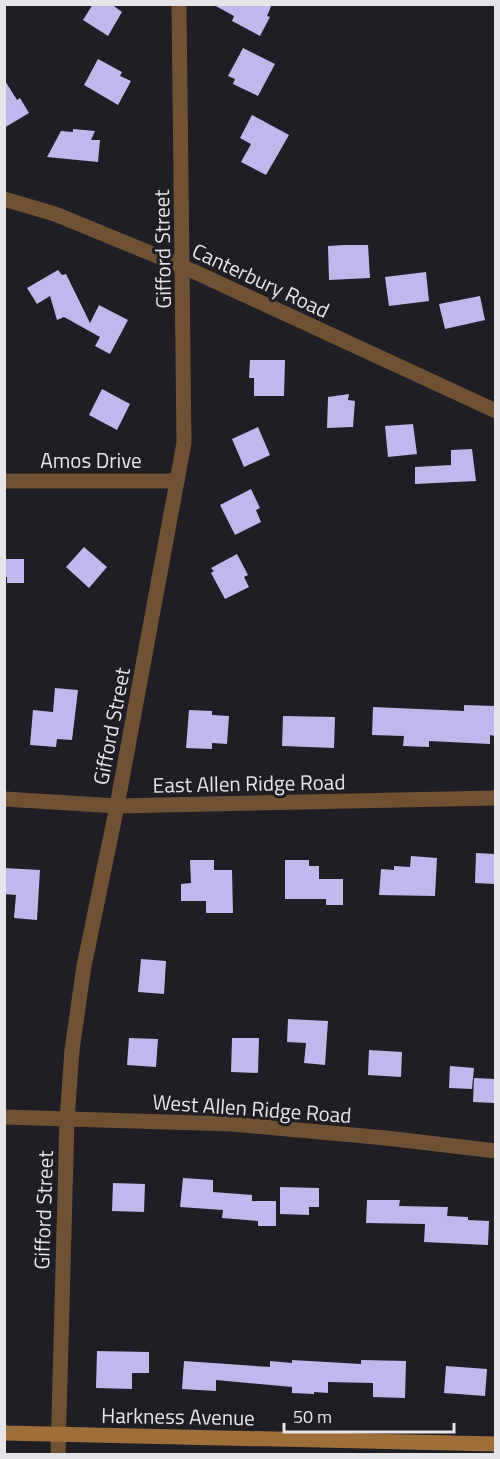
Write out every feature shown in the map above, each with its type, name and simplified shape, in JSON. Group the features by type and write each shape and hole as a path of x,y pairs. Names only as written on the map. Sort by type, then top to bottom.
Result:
{"main road":[{"name":"Harkness Avenue","path":"4,1433 495,1444"}],"street":[{"name":"Gifford Street","path":"58,1455 67,1120 72,1050 84,966 117,806 184,443 184,267 179,4"},
{"name":"Canterbury Road","path":"4,199 55,214 184,267 495,411"},
{"name":"Amos Drive","path":"4,481 177,481"},
{"name":"East Allen Ridge Road","path":"4,799 117,806 495,798"},
{"name":"West Allen Ridge Road","path":"4,1117 231,1124 386,1138 495,1151"}],"building":[{"path":"93,4 111,4 122,12 108,36 83,20"},
{"path":"212,4 272,4 267,16 270,17 260,36 232,21 234,16"},
{"path":"243,48 275,64 258,96 233,84 235,79 228,76"},
{"path":"98,59 122,72 120,76 131,81 118,105 84,85"},
{"path":"4,79 17,100 20,98 29,113 4,128"},
{"path":"252,115 289,135 266,175 241,162 251,144 240,138"},
{"path":"73,129 95,131 91,140 100,140 98,162 47,157 61,131 73,132"},
{"path":"368,245 370,278 329,280 328,246"},
{"path":"58,270 62,275 66,274 90,323 99,305 128,320 110,354 95,346 100,337 64,317 57,320 50,296 37,304 27,288"},
{"path":"426,272 429,301 389,306 385,277"},
{"path":"480,296 485,320 445,329 439,304"},
{"path":"250,360 285,360 284,396 254,396 254,378 249,378"},
{"path":"102,389 130,404 117,430 89,415"},
{"path":"349,394 348,400 355,401 353,427 327,428 328,397"},
{"path":"413,424 417,454 388,457 385,426"},
{"path":"258,427 270,455 244,467 232,439"},
{"path":"472,449 476,481 415,484 415,467 451,465 451,450"},
{"path":"251,489 260,508 256,510 261,522 235,535 220,505"},
{"path":"84,547 107,567 89,588 66,567"},
{"path":"237,554 248,575 244,577 249,587 225,599 211,573 214,571 211,568"},
{"path":"4,559 24,559 24,583 7,583 7,577 4,577"},
{"path":"55,688 78,690 72,740 57,739 56,747 30,745 33,710 53,712"},
{"path":"464,705 495,706 495,736 490,735 490,744 429,741 429,747 403,746 404,736 372,735 373,707 464,711"},
{"path":"189,710 212,711 212,715 229,716 227,744 212,743 212,749 186,748"},
{"path":"283,716 335,717 334,748 282,746"},
{"path":"476,853 495,854 495,884 475,883"},
{"path":"411,856 437,858 435,896 379,895 381,869 394,870 394,866 410,867"},
{"path":"190,860 214,860 214,870 232,870 233,913 206,913 206,901 181,901 181,884 191,883"},
{"path":"285,860 309,860 309,866 319,866 319,879 343,879 343,905 326,905 326,899 285,899"},
{"path":"4,868 40,870 37,920 14,918 16,895 4,894"},
{"path":"141,959 166,961 164,994 138,992"},
{"path":"288,1019 328,1021 325,1065 304,1063 306,1043 287,1042"},
{"path":"129,1038 158,1039 156,1067 127,1065"},
{"path":"232,1038 259,1038 258,1073 231,1072"},
{"path":"369,1050 402,1052 401,1077 368,1075"},
{"path":"450,1066 474,1068 472,1089 449,1088"},
{"path":"474,1078 495,1079 495,1103 473,1102"},
{"path":"183,1178 213,1180 213,1192 252,1195 252,1201 276,1201 276,1226 258,1226 258,1221 222,1218 223,1210 180,1207"},
{"path":"113,1183 145,1184 144,1212 112,1211"},
{"path":"280,1187 319,1188 319,1207 309,1207 309,1215 280,1214"},
{"path":"367,1200 400,1200 399,1206 448,1207 447,1216 489,1221 488,1245 424,1242 425,1224 366,1223"},
{"path":"97,1351 149,1352 149,1373 132,1373 132,1389 96,1388"},
{"path":"292,1360 361,1364 361,1360 406,1361 405,1398 373,1397 373,1383 328,1382 328,1393 314,1392 314,1394 292,1393 292,1387 216,1380 216,1391 182,1389 184,1361 270,1367 270,1361 292,1363"},
{"path":"446,1366 487,1369 485,1396 444,1393"}]}
